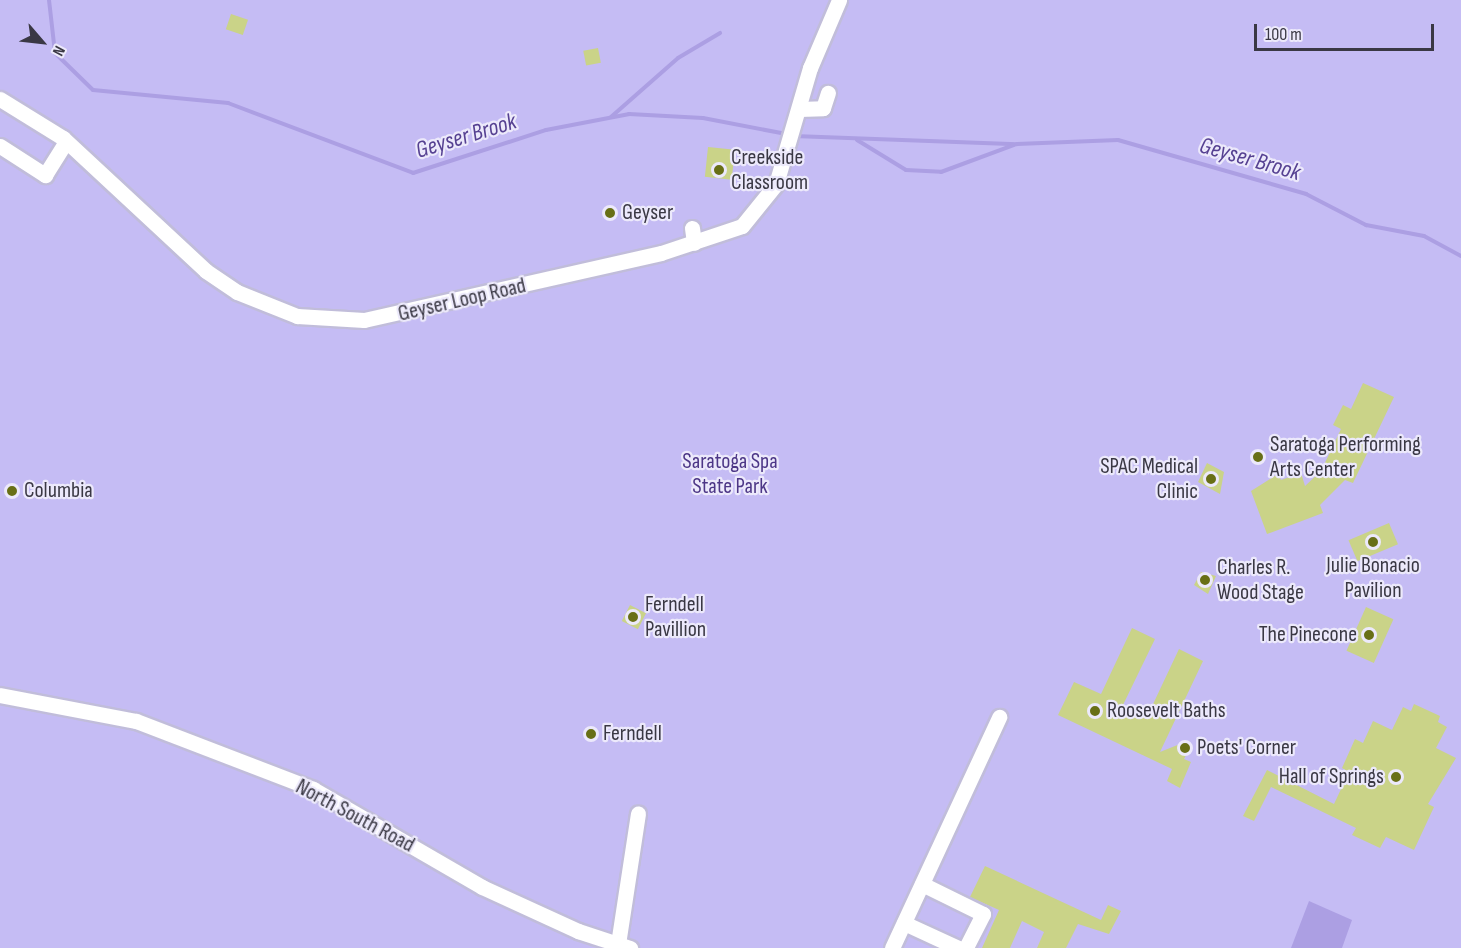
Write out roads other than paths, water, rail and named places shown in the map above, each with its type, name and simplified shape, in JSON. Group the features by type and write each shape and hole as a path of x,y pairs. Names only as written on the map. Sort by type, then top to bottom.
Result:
{"street":[{"name":"Geyser Loop Road","path":"0,99 66,142 206,271 237,292 297,316 343,323 405,315 693,235 742,226 764,205 789,143 839,0"},
{"path":"799,109 823,108 828,93"},
{"path":"0,146 45,175 66,142"},
{"name":"North South Road","path":"0,695 136,721 313,789 482,887 624,946"},
{"path":"892,948 999,717"},
{"path":"624,946 638,814"},
{"path":"922,884 983,914 966,948"},
{"path":"904,923 957,948"}],"waterway":[{"name":"Geyser Brook","path":"49,0 55,53 93,90 228,103 413,173 546,130 629,114 703,118 786,134"},
{"path":"611,117 678,58 720,33"},
{"name":"Geyser Brook","path":"794,136 1017,144 1118,140 1306,194 1366,225 1424,236 1461,256"},
{"name":"Geyser Brook","path":"857,140 906,170 941,172 1014,145"}],"place":[{"name":"Creekside Classroom","path":"719,170"},
{"name":"Geyser","path":"610,213"},
{"name":"Saratoga Performing Arts Center","path":"1258,457"},
{"name":"SPAC Medical Clinic","path":"1211,479"},
{"name":"Columbia","path":"12,491"},
{"name":"Julie Bonacio Pavilion","path":"1373,542"},
{"name":"Charles R. Wood Stage","path":"1205,580"},
{"name":"Ferndell Pavillion","path":"633,617"},
{"name":"The Pinecone","path":"1369,635"},
{"name":"Roosevelt Baths","path":"1095,711"},
{"name":"Ferndell","path":"591,734"},
{"name":"Poets' Corner","path":"1185,748"},
{"name":"Hall of Springs","path":"1396,777"}],"park label":[{"name":"Saratoga Spa State Park","path":"730,474"}]}
